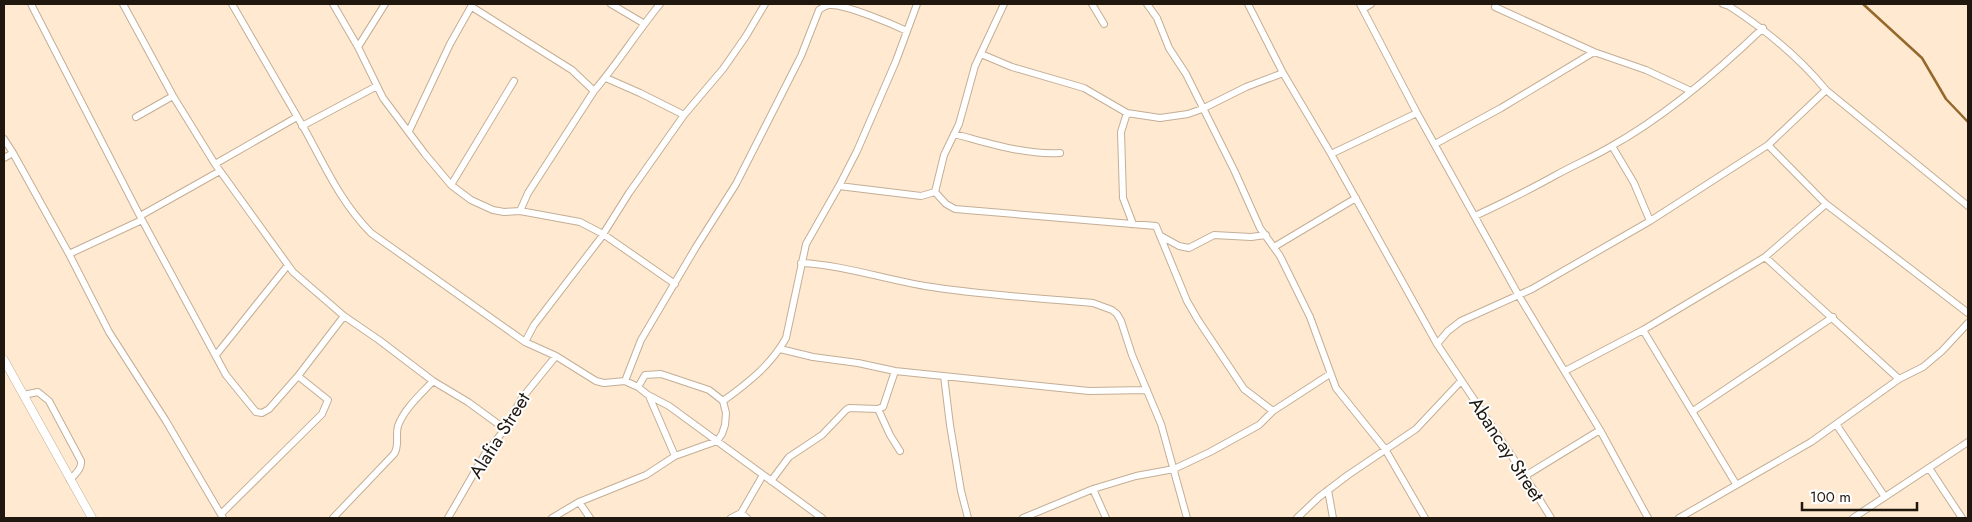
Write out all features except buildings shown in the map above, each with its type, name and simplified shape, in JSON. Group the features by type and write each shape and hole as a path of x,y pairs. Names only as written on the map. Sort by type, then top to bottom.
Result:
{"street":[{"path":"31,4 141,218 226,375 256,412 262,413 269,409 298,376 344,316"},
{"path":"123,4 173,96 220,171 293,272 344,316 380,340 433,381 468,402 505,429"},
{"path":"232,4 297,117 335,188 355,217 371,233 525,342 556,356 596,381 604,383 625,381 669,406 822,518"},
{"path":"333,4 391,110 409,131 424,154 451,185 471,200 493,210 504,212 520,211 580,222 603,234 675,284"},
{"path":"358,47 385,4"},
{"path":"611,4 644,23"},
{"path":"520,211 528,193 594,91 606,78 644,23 660,4"},
{"path":"525,342 534,326 603,234 629,193 684,116 723,69 765,4"},
{"path":"625,381 641,340 736,184 801,56 820,10 831,4 840,6 880,19 908,31"},
{"path":"723,401 754,378 780,349 788,332 806,244 857,151 908,31 908,25 917,4"},
{"path":"1004,4 975,66 966,92 959,124 944,155 936,181 935,192 946,204 955,208 1156,226 1179,283 1198,320 1244,389 1274,411"},
{"path":"1092,4 1104,24"},
{"path":"1147,4 1157,18 1169,48 1186,74 1235,172 1250,207 1280,256 1310,317 1336,388 1385,449 1425,518"},
{"name":"Abancay Street","path":"1248,4 1282,73 1331,154 1437,344 1551,518"},
{"path":"1371,4 1361,7 1417,113 1519,296 1600,430 1648,518"},
{"path":"1727,4 1763,28 1807,67 1826,90 1968,206"},
{"path":"409,131 450,44 472,6 572,70 594,91"},
{"path":"1495,7 1594,52 1646,70 1690,91"},
{"path":"1475,216 1519,196 1612,146 1662,113 1733,57 1763,28"},
{"path":"1435,144 1501,108 1594,52"},
{"path":"981,54 1012,67 1084,88 1127,113 1160,118 1188,114 1202,109 1282,73"},
{"path":"606,78 684,116"},
{"path":"451,185 514,81"},
{"path":"302,126 377,86"},
{"path":"1437,344 1448,331 1461,321 1519,296 1650,221 1768,145 1826,90"},
{"path":"136,117 173,96"},
{"path":"1127,113 1121,132 1123,198 1133,224"},
{"path":"1331,154 1417,113"},
{"path":"216,164 297,117"},
{"path":"954,134 1027,152 1042,154 1060,153"},
{"path":"4,139 69,254 109,332 166,421 222,516 322,414 328,400 298,376"},
{"path":"1768,145 1826,204 1968,313"},
{"path":"1612,146 1634,183 1650,221"},
{"path":"4,158 13,154"},
{"path":"69,254 141,218 220,171"},
{"path":"839,186 921,196 935,192"},
{"path":"1274,247 1356,198"},
{"path":"1565,371 1643,330 1765,256 1826,204"},
{"path":"1161,236 1179,246 1189,248 1214,236 1266,235"},
{"path":"1765,256 1900,379"},
{"path":"801,263 849,268 912,284 968,292 1024,296 1104,306 1117,314 1161,424 1187,518"},
{"path":"216,355 288,265"},
{"path":"1693,411 1833,317"},
{"path":"1679,518 1811,442 1900,379 1923,367 1942,351 1968,323"},
{"path":"1643,330 1736,484"},
{"path":"780,349 813,357 858,363 895,371 1089,391 1147,390"},
{"name":"Alafia Street","path":"448,518 485,454 505,429 528,388 556,356"},
{"path":"4,360 92,518"},
{"path":"771,481 789,457 822,436 846,410 883,407 895,371"},
{"path":"552,518 579,502 646,475 676,456 717,441 725,425 726,413 723,401 709,390 661,374 645,376 638,387"},
{"path":"1023,518 1093,489 1136,476 1174,469 1210,452 1259,424 1274,411 1330,374"},
{"path":"944,376 961,491 968,518"},
{"path":"333,518 394,454 397,448 399,424 416,400 433,381"},
{"path":"1296,518 1328,490 1416,429 1461,381"},
{"path":"23,395 38,392 49,401 80,461 81,466 79,470 70,480"},
{"path":"648,395 676,456"},
{"path":"878,408 890,435 900,450"},
{"path":"1836,424 1884,497"},
{"path":"1525,476 1600,430"},
{"path":"1853,518 1968,442"},
{"path":"1929,468 1962,518"},
{"path":"731,518 741,513 763,475"},
{"path":"1093,489 1106,518"},
{"path":"1328,490 1333,518"},
{"path":"579,502 590,518"},
{"path":"741,513 747,518"}],"waterway":[{"path":"1863,4 1922,58 1946,99 1968,122"}]}
